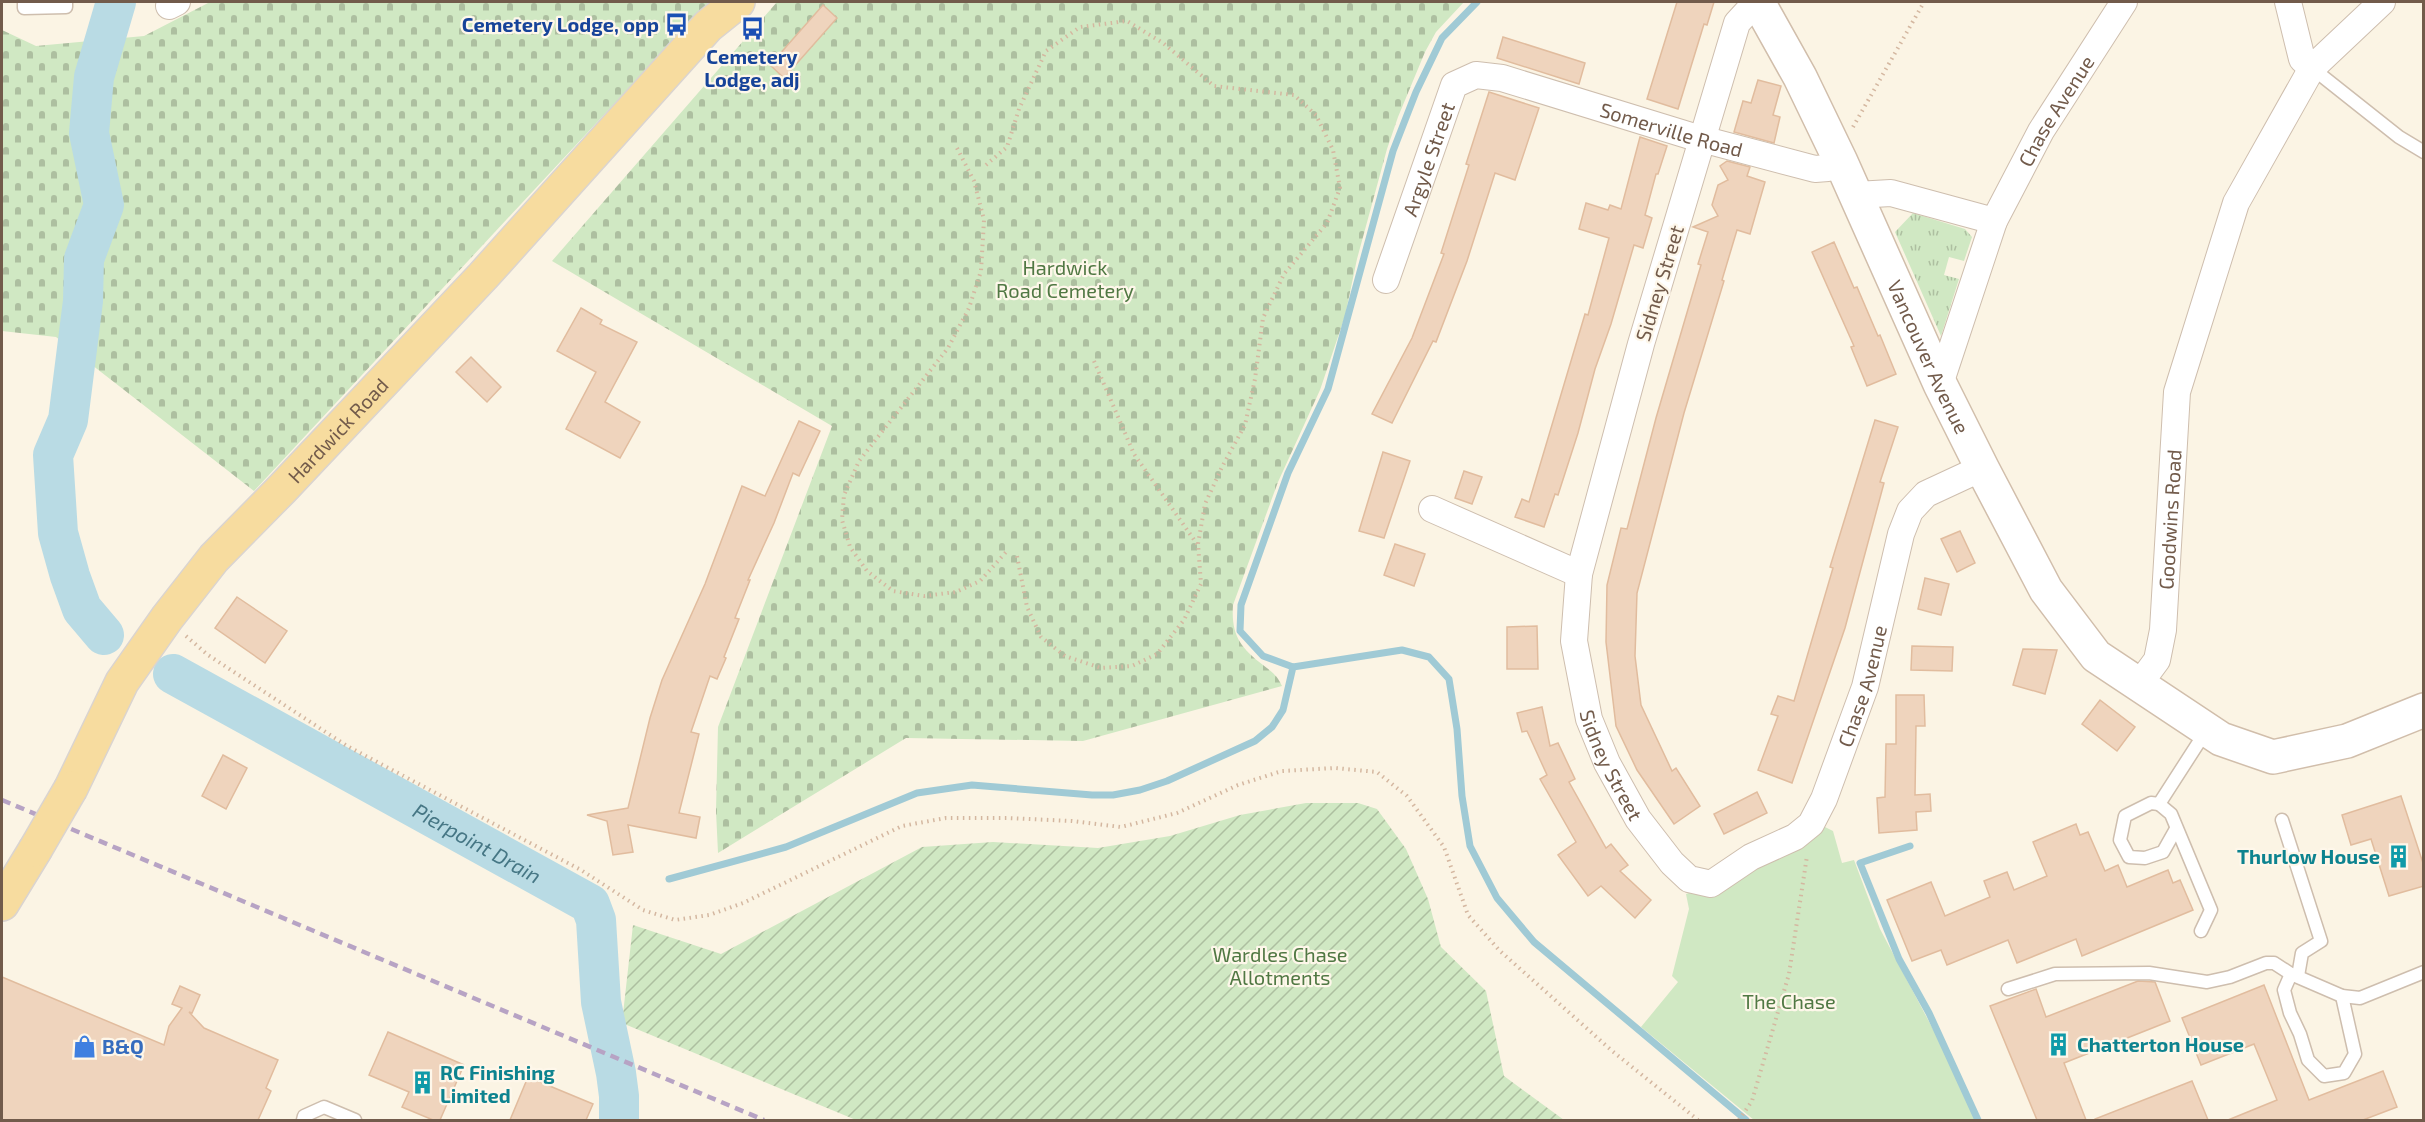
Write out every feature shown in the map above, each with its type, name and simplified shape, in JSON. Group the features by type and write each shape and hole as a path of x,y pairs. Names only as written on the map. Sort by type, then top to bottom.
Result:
{"main road":[{"name":"Hardwick Road","path":"2,904 71,788 122,682 167,618 214,558 483,276 708,26 738,2"},
{"name":"Vancouver Avenue","path":"1759,3 1800,77 1837,153 1940,384 2046,590 2096,656 2140,683"},
{"path":"2140,683 2221,739 2273,757 2347,741 2420,715"}],"street":[{"name":"Chase Avenue","path":"1940,384 1994,221 2040,131 2124,2"},
{"path":"2288,2 2302,59 2312,68"},
{"name":"Goodwins Road","path":"2140,683 2157,660 2163,630 2177,393 2236,203 2312,68 2382,2"},
{"name":"Sidney Street","path":"1711,884 1689,879 1672,863 1638,819 1607,764 1589,719 1574,641 1579,574 1641,344 1737,23 1759,3"},
{"name":"Argyle Street","path":"1386,280 1454,85 1476,75 1502,78"},
{"name":"Somerville Road","path":"1502,78 1702,140 1815,169 1828,168 1837,153"},
{"path":"1856,195 1891,193 1994,221"},
{"name":"Chase Avenue","path":"1711,884 1751,858 1795,837 1810,824 1824,799 1865,687 1901,534 1910,511 1926,494 1982,468"},
{"path":"1432,509 1579,574"}],"lane":[{"path":"24,2 24,8 66,8 66,2"},
{"path":"2312,68 2399,137 2424,152"},
{"path":"2159,804 2207,730"},
{"path":"2175,829 2163,852 2145,858 2129,857 2120,840 2125,816 2144,806 2159,804 2171,814 2175,829 2211,910 2201,931"},
{"path":"2282,820 2321,941 2302,953 2294,975 2284,990 2308,1060 2324,1076 2344,1073 2355,1054 2342,996"},
{"path":"2008,989 2055,974 2149,973 2207,982 2230,977 2266,963 2274,963 2294,975 2342,996 2360,998 2424,972"},
{"path":"303,1120 304,1116 324,1107 355,1120"}],"path":[{"path":"1837,153 1924,2"},
{"path":"986,165 1007,147 1019,109 1046,51 1080,27 1128,21 1163,43 1214,86 1294,95 1316,115 1333,150 1340,188 1327,223 1284,274 1263,318 1255,379 1245,425 1205,504 1198,544 1201,584 1184,620 1156,654 1132,666 1101,668 1065,656 1041,637 1027,607 1017,556"},
{"path":"957,148 974,181 984,220 981,271 969,308 948,348 858,461 844,495 842,520 850,547 867,571 892,591 924,596 956,592 980,581 1007,550"},
{"path":"1094,361 1134,454 1198,544"},
{"path":"167,618 208,655 347,746 580,870 643,910 675,920 709,915 743,903 902,826 946,818 1007,818 1072,821 1122,827 1178,813 1238,785 1282,771 1335,768 1377,772 1407,795 1444,847 1468,915 1499,950 1611,1050 1698,1120"},
{"path":"1739,1120 1752,1101 1789,974 1810,824"}],"green space":[{"path":"210,2 709,2 254,491 56,337 2,331 2,30 36,46 144,36"},
{"name":"Hardwick Road Cemetery","path":"777,2 1464,2 1436,32 1425,52 1398,117 1357,259 1345,316 1320,390 1278,482 1233,605 1234,624 1239,640 1248,652 1274,674 1282,686 1083,741 906,738 718,853 716,811 718,727 832,426 552,261"},
{"path":"1913,213 1965,229 1972,237 1964,261 1949,257 1944,275 1959,279 1941,336 1895,232"},
{"name":"Wardles Chase Allotments","path":"1306,803 1358,803 1377,809 1406,849 1428,899 1441,947 1486,991 1504,1076 1564,1120 856,1120 622,1023 633,925 721,954 922,847 993,842 1098,848 1170,836 1240,815"},
{"name":"The Chase","path":"1819,824 1833,831 1842,863 1854,860 1880,929 1935,1033 1976,1120 1754,1120 1641,1027 1678,982 1672,976 1689,909 1686,894 1698,890"}],"building":[{"path":"1677,2 1714,2 1707,25 1704,24 1678,109 1647,99"},
{"path":"823,5 837,18 784,78 770,65"},
{"path":"1503,37 1585,63 1579,84 1497,58"},
{"path":"1758,80 1781,86 1773,115 1780,117 1774,143 1734,132 1743,101 1751,103"},
{"path":"1489,92 1539,108 1515,180 1495,173 1467,261 1436,342 1433,341 1392,423 1372,414 1412,338 1444,254 1441,253"},
{"path":"1640,137 1667,146 1658,174 1656,174 1645,215 1652,218 1643,248 1634,245 1595,369 1578,433 1558,495 1555,494 1544,527 1515,517 1522,499 1529,502 1585,314 1588,315 1609,238 1579,229 1586,203 1608,210 1610,205 1621,209"},
{"path":"1727,161 1750,167 1747,176 1765,182 1750,234 1737,230 1684,413 1637,593 1635,656 1641,705 1672,771 1676,768 1700,806 1674,824 1637,770 1616,726 1606,642 1607,585 1621,528 1627,529 1656,418 1701,265 1698,264 1708,232 1693,227 1718,216 1712,205 1718,185 1728,180 1720,166"},
{"path":"1834,242 1854,288 1857,287 1878,336 1880,335 1896,374 1867,386 1851,347 1854,346 1812,252"},
{"path":"581,308 602,320 600,324 637,342 605,402 640,422 620,458 566,429 596,372 557,351"},
{"path":"471,357 501,387 487,402 456,372"},
{"path":"1875,420 1898,427 1880,482 1884,483 1845,628 1792,783 1758,770 1778,716 1771,714 1778,696 1794,701 1833,568 1830,567"},
{"path":"799,421 820,431 799,476 793,473 774,523 748,580 750,580 735,618 739,619 724,657 726,658 717,679 710,676 691,732 699,734 679,813 700,817 696,838 628,825 633,852 613,855 607,821 587,815 628,808 650,718 662,680 705,584 742,486 765,496"},
{"path":"1383,452 1410,461 1384,538 1359,531"},
{"path":"1464,471 1482,477 1472,504 1455,498"},
{"path":"1960,531 1975,563 1957,572 1941,539"},
{"path":"1395,544 1425,554 1414,586 1384,575"},
{"path":"1925,578 1949,584 1941,615 1918,609"},
{"path":"237,597 287,631 265,663 215,628"},
{"path":"1537,626 1538,669 1507,669 1507,627"},
{"path":"1912,646 1953,647 1952,671 1911,670"},
{"path":"2023,649 2057,650 2045,694 2013,685"},
{"path":"1896,695 1924,695 1925,726 1916,726 1915,795 1930,794 1931,811 1916,812 1917,830 1879,833 1877,798 1885,797 1886,744 1896,744"},
{"path":"2100,700 2135,727 2117,751 2082,724"},
{"path":"1542,707 1550,746 1558,743 1575,779 1569,782 1606,848 1611,844 1628,865 1620,871 1651,900 1635,918 1601,886 1588,896 1558,855 1576,842 1540,779 1547,775 1527,731 1522,732 1517,713"},
{"path":"223,755 247,768 226,809 202,796"},
{"path":"1757,792 1767,813 1724,834 1714,814"},
{"name":"Thurlow House","path":"2401,796 2424,866 2424,886 2389,896 2371,839 2351,845 2342,815"},
{"path":"2076,824 2080,835 2088,832 2105,871 2118,865 2127,887 2168,870 2173,883 2180,880 2193,910 2082,956 2076,939 2017,963 2008,940 1947,965 1941,950 1912,961 1887,900 1931,882 1945,916 1990,897 1984,881 2007,872 2014,890 2047,876 2033,842"},
{"name":"B&Q","path":"2,977 164,1045 169,1026 182,1008 172,1004 180,986 200,995 192,1013 189,1012 204,1028 278,1060 266,1088 271,1091 258,1120 2,1120"},
{"name":"Chatterton House","path":"2138,981 2155,982 2170,1021 2064,1063 2086,1120 2037,1120 1990,1006 2036,989 2046,1017"},
{"name":"Chatterton House","path":"2264,985 2309,1100 2383,1071 2397,1107 2363,1120 2228,1120 2277,1100 2254,1044 2201,1065 2182,1018"},
{"name":"RC Finishing Limited","path":"388,1032 464,1065 440,1120 433,1120 402,1107 409,1092 369,1075"},
{"path":"528,1077 593,1104 586,1120 510,1120"},
{"name":"Chatterton House","path":"2192,1081 2208,1120 2095,1120 2095,1119"}],"waterway":[{"path":"104,635 82,609 70,576 58,533 53,455 68,420 83,301 84,259 104,205 89,133 94,77 116,2"},
{"path":"1293,667 1263,656 1240,631 1241,605 1288,473 1328,389 1393,151 1416,92 1442,38 1477,2"},
{"path":"669,879 786,847 917,793 972,785 1092,795 1113,795 1140,790 1167,781 1255,741 1272,727 1283,710 1293,667 1402,650 1429,657 1449,679 1470,846 1497,898 1534,942 1746,1120"},
{"name":"Pierpoint Drain","path":"173,674 590,904 596,920 601,1002 616,1073 619,1120"},
{"path":"1910,846 1860,863 1899,959 1929,1013 1978,1120"}],"railway":[{"path":"2,800 764,1120"}],"place":[{"name":"Cemetery Lodge, opp","path":"677,24"},
{"name":"Cemetery Lodge, adj","path":"752,29"},
{"name":"Thurlow House","path":"2398,856"},
{"name":"Chatterton House","path":"2059,1044"},
{"name":"B&Q","path":"84,1046"},
{"name":"RC Finishing Limited","path":"422,1083"}]}
